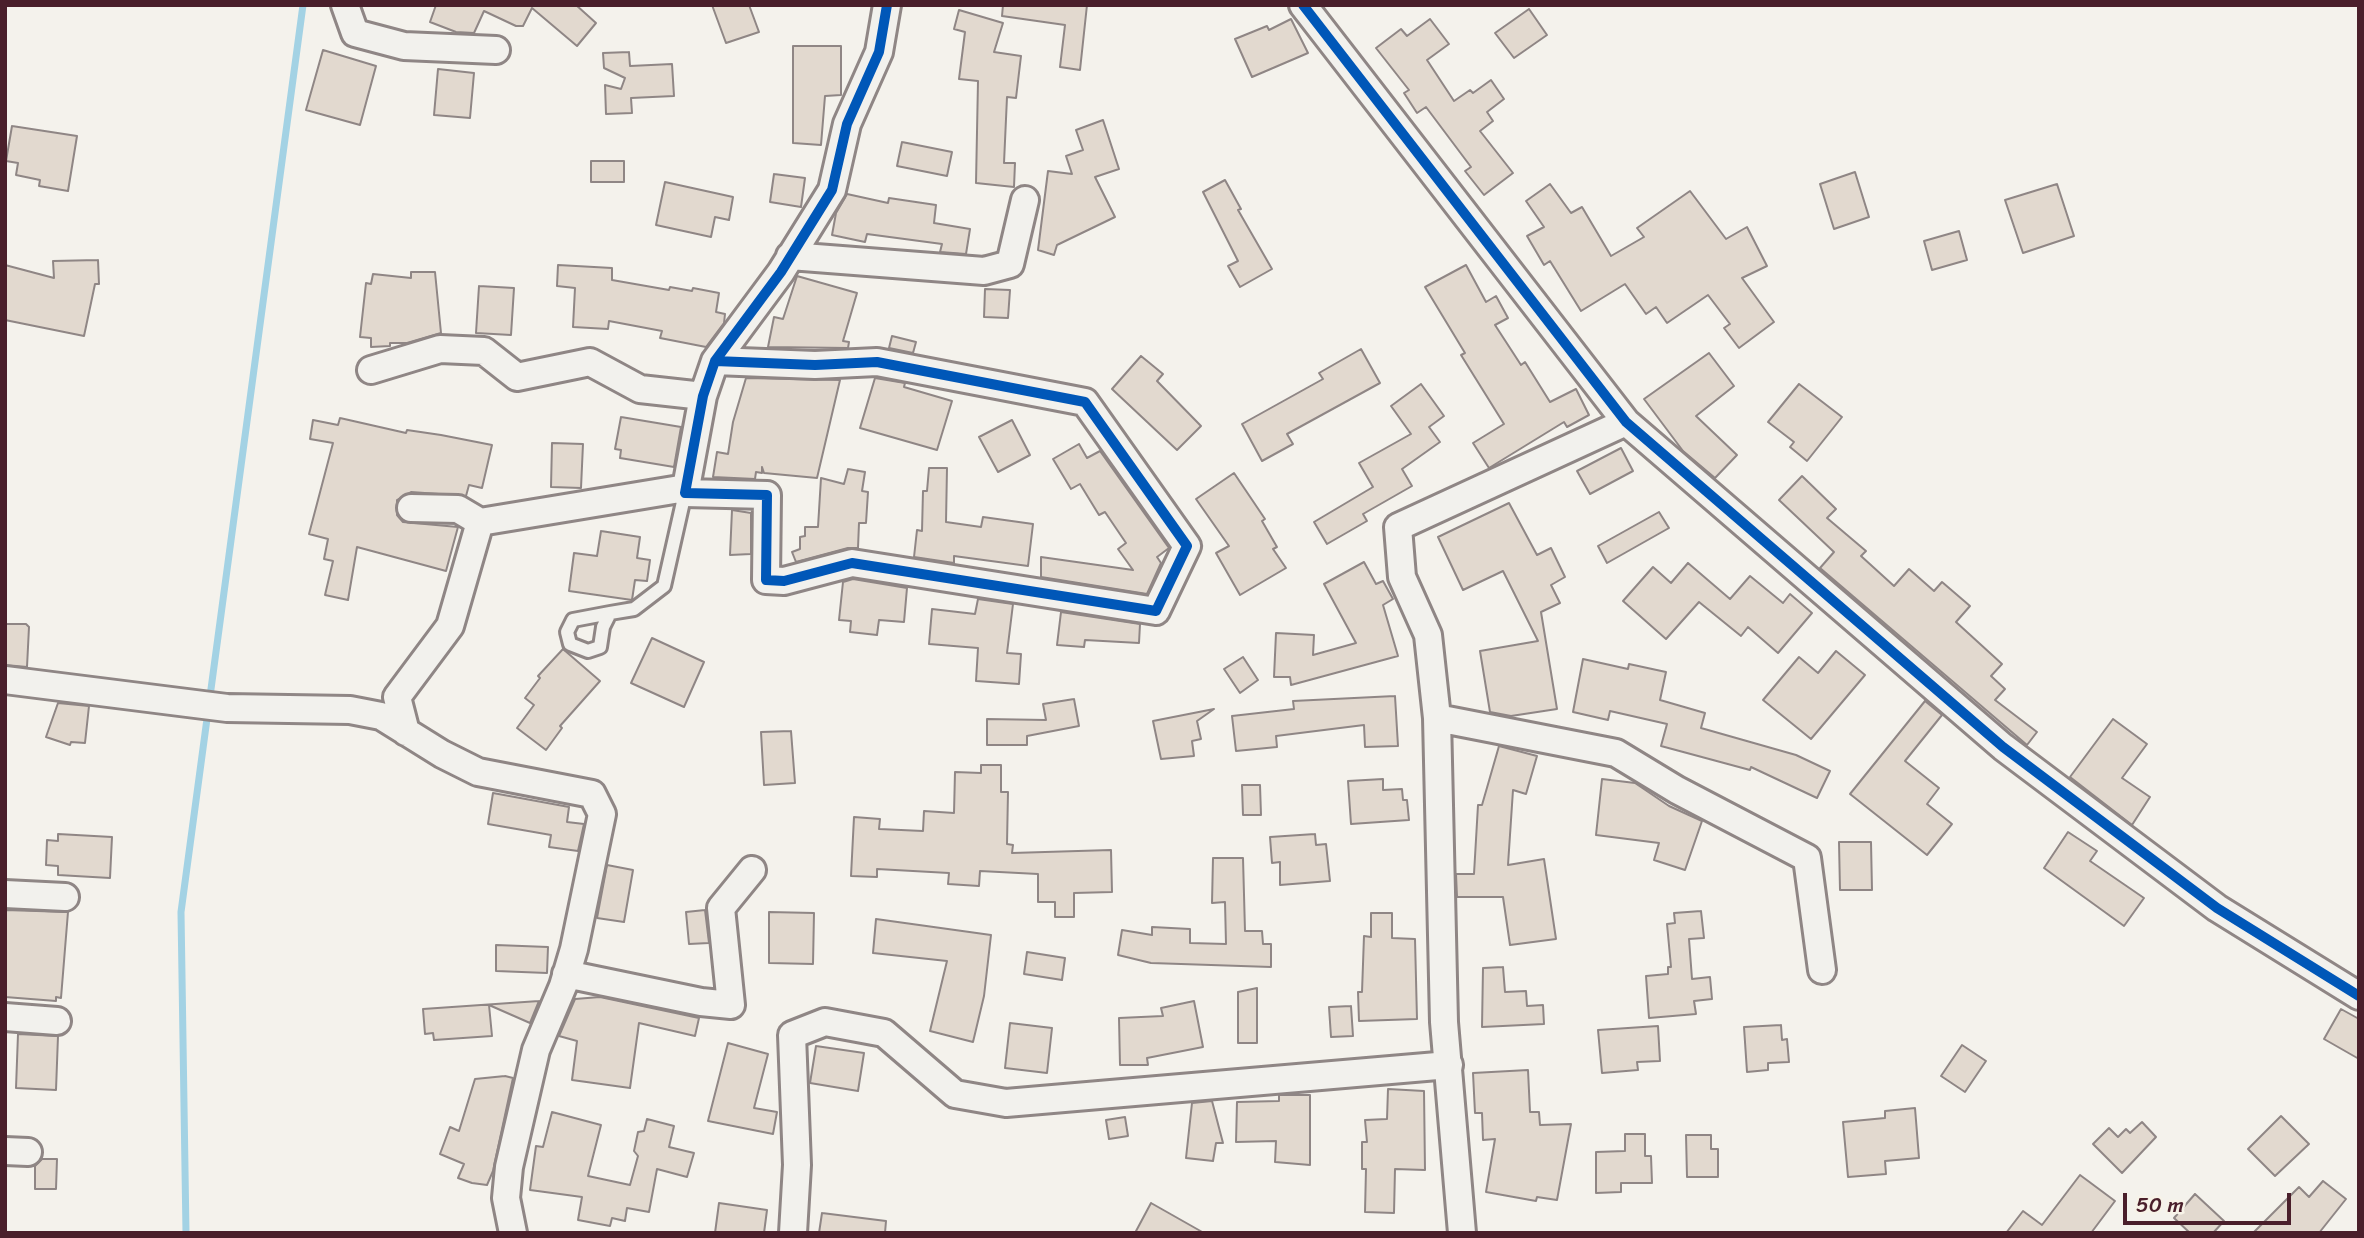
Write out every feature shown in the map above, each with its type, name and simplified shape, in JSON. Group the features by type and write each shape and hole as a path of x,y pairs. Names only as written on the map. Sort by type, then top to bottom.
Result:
{"street":[{"path":"345,5 355,33 404,46 496,50"},
{"path":"686,490 703,396 715,361 790,256 832,190 847,124 879,52 887,5"},
{"path":"1303,5 1626,422 2003,747 2217,908 2359,996"},
{"path":"790,256 984,271 1010,264 1025,200"},
{"path":"371,370 440,349 484,351 517,377 590,362 640,389 703,396"},
{"path":"411,508 458,509 480,522 686,490 767,495 766,580 784,581 852,563 1156,611 1187,546 1085,402 877,362 815,365 715,361"},
{"path":"1462,1233 1441,968 1437,718 1428,635 1402,577 1398,527 1626,422"},
{"path":"406,732 397,697 450,626 480,522"},
{"path":"5,680 227,708 350,710 381,716 478,772 592,794 602,814 566,974 536,1050 509,1167 506,1198 513,1233"},
{"path":"1437,718 1615,752 1677,790 1807,858 1822,971"},
{"path":"566,974 701,1002 731,1004 721,908 752,870"},
{"path":"5,894 65,897"},
{"path":"5,1017 57,1021"},
{"path":"793,1233 797,1165 792,1035 825,1022 884,1033 955,1094 1006,1102 1449,1065"}],"lane":[{"path":"610,613 634,609 664,586 686,490"}],"building":[{"path":"436,5 576,5 596,23 577,46 532,8 523,26 516,26 484,11 474,33 456,32 430,22"},
{"path":"712,5 749,5 759,32 726,43"},
{"path":"1003,5 1087,5 1080,70 1060,67 1065,25 1002,16"},
{"path":"1529,9 1547,35 1514,58 1495,33"},
{"path":"959,10 1003,23 994,52 1021,56 1016,98 1007,97 1004,163 1015,163 1014,187 976,183 978,81 959,79 965,32 954,29"},
{"path":"1291,19 1308,53 1252,77 1235,39 1267,26 1269,30"},
{"path":"1430,19 1449,44 1427,60 1454,101 1470,90 1473,93 1491,80 1504,99 1487,112 1493,121 1480,131 1513,173 1484,195 1465,171 1471,167 1426,107 1417,113 1404,93 1409,90 1376,48 1401,29 1407,36"},
{"path":"793,46 841,46 841,95 825,96 821,145 793,143"},
{"path":"323,50 376,66 360,125 306,110"},
{"path":"629,52 630,66 672,64 674,96 631,98 632,113 606,114 605,85 621,89 625,78 604,68 603,53"},
{"path":"438,69 474,73 470,118 434,115"},
{"path":"1103,120 1119,169 1095,177 1115,217 1057,245 1054,255 1038,250 1048,171 1072,174 1066,156 1083,150 1076,130"},
{"path":"12,126 77,136 68,191 39,186 40,180 16,175 18,163 6,161"},
{"path":"902,142 952,152 947,176 897,166"},
{"path":"591,161 624,161 624,182 591,182"},
{"path":"1855,172 1869,217 1834,229 1820,184"},
{"path":"774,174 805,178 801,207 770,202"},
{"path":"1225,180 1241,209 1238,210 1272,269 1240,287 1228,266 1238,261 1203,192"},
{"path":"665,182 733,197 729,220 715,217 711,237 656,225"},
{"path":"1550,184 1571,213 1582,207 1611,256 1644,237 1637,228 1690,191 1726,239 1747,227 1767,266 1742,278 1774,322 1739,348 1724,328 1730,324 1708,295 1667,323 1656,307 1646,314 1625,284 1581,311 1550,261 1544,265 1527,236 1544,227 1526,201"},
{"path":"2057,184 2074,236 2023,253 2005,200"},
{"path":"847,194 888,203 889,198 936,205 934,223 970,229 966,254 940,252 942,244 867,234 865,242 832,235 836,213"},
{"path":"1959,231 1967,260 1932,270 1924,241"},
{"path":"98,260 99,284 95,284 84,336 5,320 5,265 54,278 53,261"},
{"path":"558,265 612,268 612,280 669,290 670,287 692,291 693,288 719,293 716,312 725,314 724,323 706,347 660,338 662,331 609,321 608,329 573,327 575,288 557,286"},
{"path":"1466,265 1486,302 1496,296 1508,318 1495,325 1521,365 1525,362 1550,402 1576,389 1589,415 1567,427 1564,422 1489,468 1473,443 1504,424 1461,355 1465,353 1425,287"},
{"path":"411,272 435,272 441,333 407,343 371,347 371,338 360,337 366,283 371,284 373,274 411,278"},
{"path":"797,276 857,293 843,341 849,342 848,348 768,347 774,317 783,319"},
{"path":"479,286 514,288 511,335 476,333"},
{"path":"985,289 1010,290 1008,318 984,317"},
{"path":"892,336 916,342 913,353 889,348"},
{"path":"1361,349 1380,383 1287,434 1293,444 1262,461 1242,424 1323,379 1319,373"},
{"path":"1709,353 1734,386 1696,416 1737,455 1715,478 1683,451 1644,399"},
{"path":"1141,356 1163,374 1157,381 1201,426 1177,450 1112,389"},
{"path":"746,378 840,380 817,478 764,473 762,467 762,473 756,472 755,479 713,477 717,452 728,454 733,422"},
{"path":"875,378 905,383 904,387 952,401 937,450 860,428"},
{"path":"1421,384 1444,416 1429,427 1440,442 1402,469 1412,486 1363,514 1367,521 1327,544 1314,522 1373,487 1359,463 1411,434 1391,406"},
{"path":"1799,384 1842,417 1807,461 1790,447 1794,442 1768,422"},
{"path":"621,417 681,427 674,467 620,458 621,450 615,449"},
{"path":"340,418 406,433 407,430 492,445 482,488 469,485 466,496 411,492 397,500 397,515 403,522 458,527 446,571 357,547 348,600 325,595 333,561 324,559 328,539 309,534 333,443 310,439 313,420 338,425"},
{"path":"1012,420 1030,455 998,472 979,437"},
{"path":"552,443 583,444 581,488 551,487"},
{"path":"1079,444 1087,458 1100,451 1169,548 1157,557 1161,563 1147,594 1041,577 1041,557 1133,570 1118,549 1126,543 1105,512 1099,515 1080,484 1071,489 1053,459"},
{"path":"1621,448 1633,471 1590,494 1577,471"},
{"path":"929,468 947,468 946,522 981,527 983,517 1033,524 1028,566 954,556 954,563 914,557 917,530 922,531 923,491 927,491"},
{"path":"848,469 865,472 862,491 868,492 866,523 859,523 858,548 848,548 796,562 792,552 800,549 800,537 805,536 805,527 818,527 821,478 844,484"},
{"path":"1234,473 1265,519 1262,521 1277,547 1273,549 1286,568 1240,595 1216,553 1229,546 1196,499"},
{"path":"1802,476 1836,509 1827,518 1866,551 1861,556 1894,586 1909,569 1934,591 1942,582 1970,606 1956,622 2002,664 1991,676 2005,689 1995,700 2037,732 2027,745 1820,568 1834,552 1779,500"},
{"path":"1509,503 1537,555 1551,548 1565,577 1551,585 1560,603 1541,612 1557,709 1511,716 1490,712 1480,651 1538,641 1503,571 1463,590 1438,537"},
{"path":"732,510 751,513 751,554 730,555"},
{"path":"1659,512 1669,528 1607,563 1598,546"},
{"path":"601,531 640,537 637,558 650,560 647,581 635,580 632,600 569,591 574,553 597,556"},
{"path":"1364,562 1376,584 1383,581 1393,599 1383,605 1398,656 1291,685 1290,677 1274,677 1276,633 1314,635 1313,655 1356,643 1324,584"},
{"path":"1688,563 1730,599 1750,576 1783,603 1790,594 1812,613 1778,653 1748,627 1741,636 1699,602 1666,639 1623,601 1653,567 1671,583"},
{"path":"853,579 907,588 904,622 879,620 877,635 850,632 851,621 839,620 843,582"},
{"path":"978,599 1013,604 1007,653 1021,654 1019,684 976,681 978,648 929,644 932,609 975,614"},
{"path":"1061,612 1140,624 1139,643 1085,640 1084,647 1057,645"},
{"path":"5,624 26,624 29,627 27,667 5,665"},
{"path":"652,638 704,662 684,707 631,683"},
{"path":"563,649 600,681 560,726 562,728 546,750 517,728 534,705 525,698 540,678 538,676"},
{"path":"1836,651 1865,675 1811,739 1763,700 1799,657 1818,673"},
{"path":"1243,657 1258,680 1240,693 1224,669"},
{"path":"1583,659 1628,669 1629,664 1666,672 1660,700 1705,713 1701,728 1796,755 1830,771 1817,798 1751,767 1750,770 1661,746 1667,724 1610,711 1608,720 1573,712"},
{"path":"1395,696 1398,746 1365,747 1364,725 1276,736 1277,747 1236,751 1232,716 1294,709 1293,701"},
{"path":"1074,699 1079,726 1027,736 1027,745 987,745 987,719 1046,720 1043,704"},
{"path":"1925,701 1942,715 1905,761 1939,788 1927,804 1952,824 1927,855 1850,794"},
{"path":"58,703 89,706 85,743 71,742 70,745 46,737"},
{"path":"1214,709 1197,721 1201,739 1192,741 1194,756 1161,759 1153,721"},
{"path":"2113,719 2147,744 2122,778 2150,797 2132,825 2070,777"},
{"path":"791,731 795,783 764,785 761,732"},
{"path":"1499,746 1537,756 1526,794 1513,790 1508,865 1544,859 1556,939 1510,945 1503,897 1457,897 1456,874 1474,874 1478,805 1482,805"},
{"path":"981,765 1001,765 1001,792 1008,792 1007,844 1013,845 1012,853 1111,850 1112,892 1074,893 1074,917 1055,917 1055,902 1038,902 1038,874 980,871 979,886 948,884 949,873 877,869 877,877 851,876 854,817 880,819 879,829 923,831 924,811 954,813 955,772 981,773"},
{"path":"1383,779 1383,790 1402,789 1403,800 1407,800 1409,820 1351,824 1348,781"},
{"path":"1602,779 1635,783 1669,806 1702,821 1685,870 1654,860 1659,843 1596,835"},
{"path":"1242,785 1260,785 1261,815 1243,815"},
{"path":"493,793 569,807 567,822 584,824 578,851 549,847 551,835 488,824"},
{"path":"2068,832 2097,851 2090,861 2144,898 2124,926 2044,868"},
{"path":"58,834 112,837 110,878 58,875 58,866 46,865 47,840 58,841"},
{"path":"1315,834 1316,845 1326,844 1330,881 1280,885 1280,862 1272,863 1270,837"},
{"path":"1839,842 1871,842 1872,890 1840,890"},
{"path":"1213,858 1243,858 1245,931 1262,931 1263,944 1271,944 1271,967 1151,963 1118,955 1122,930 1152,935 1152,927 1190,929 1190,943 1226,944 1225,902 1212,903"},
{"path":"607,865 633,870 624,922 597,918"},
{"path":"5,910 68,912 61,998 56,997 56,1001 5,997"},
{"path":"705,910 709,943 689,944 686,912"},
{"path":"1701,911 1704,938 1689,939 1692,979 1710,977 1712,999 1694,1001 1696,1014 1649,1018 1646,976 1668,974 1668,967 1671,967 1667,924 1675,923 1674,913"},
{"path":"769,912 814,913 813,964 769,963"},
{"path":"1371,913 1392,913 1392,938 1415,939 1417,1019 1359,1021 1358,992 1362,992 1364,936 1371,937"},
{"path":"876,919 991,935 984,996 973,1042 930,1031 947,961 873,953"},
{"path":"496,945 548,947 547,973 496,971"},
{"path":"1027,952 1065,958 1062,980 1024,974"},
{"path":"1503,967 1505,992 1526,991 1527,1006 1543,1005 1544,1024 1482,1027 1483,968"},
{"path":"1257,988 1257,1043 1238,1043 1238,992"},
{"path":"600,997 699,1018 695,1036 639,1023 630,1088 572,1080 577,1041 559,1036 575,999"},
{"path":"539,1001 530,1023 489,1005 492,1036 434,1040 433,1033 425,1034 423,1009"},
{"path":"1194,1001 1203,1047 1147,1058 1148,1065 1120,1065 1119,1018 1163,1016 1161,1008"},
{"path":"1351,1006 1353,1036 1331,1037 1329,1007"},
{"path":"2341,1009 2359,1019 2359,1059 2324,1039"},
{"path":"1010,1023 1052,1028 1047,1073 1005,1068"},
{"path":"1781,1025 1782,1040 1787,1039 1789,1062 1768,1063 1768,1070 1747,1072 1744,1027"},
{"path":"1658,1026 1660,1061 1637,1062 1638,1070 1602,1073 1598,1030"},
{"path":"18,1034 58,1036 56,1090 16,1088"},
{"path":"728,1043 768,1054 754,1108 777,1112 773,1134 708,1121"},
{"path":"1962,1045 1986,1061 1965,1092 1941,1076"},
{"path":"816,1046 864,1053 858,1091 810,1083"},
{"path":"1528,1070 1530,1112 1539,1112 1540,1125 1571,1124 1557,1200 1537,1197 1536,1201 1486,1192 1495,1139 1483,1140 1482,1113 1475,1113 1473,1073"},
{"path":"505,1076 513,1078 493,1171 487,1185 458,1178 464,1164 440,1154 450,1127 459,1131 475,1079"},
{"path":"1388,1089 1424,1091 1425,1170 1395,1169 1394,1213 1365,1212 1366,1169 1362,1169 1362,1142 1367,1142 1365,1120 1387,1119"},
{"path":"1279,1095 1310,1095 1310,1165 1275,1162 1276,1141 1236,1142 1237,1102 1279,1101"},
{"path":"1212,1101 1223,1143 1216,1143 1213,1161 1186,1158 1192,1103"},
{"path":"1915,1108 1919,1158 1885,1161 1886,1174 1848,1177 1843,1122 1885,1118 1885,1111"},
{"path":"552,1112 601,1125 588,1176 630,1185 638,1156 634,1151 638,1132 644,1131 647,1119 674,1126 669,1147 694,1153 687,1177 657,1169 649,1212 627,1208 625,1221 612,1218 610,1226 578,1220 582,1197 530,1190 536,1146 543,1147"},
{"path":"2281,1116 2309,1144 2275,1176 2248,1149"},
{"path":"1125,1117 1128,1136 1109,1139 1106,1120"},
{"path":"2142,1122 2156,1137 2122,1173 2093,1144 2109,1128 2118,1137 2126,1129 2130,1133"},
{"path":"1625,1134 1645,1134 1645,1156 1651,1156 1652,1183 1621,1183 1621,1192 1596,1193 1596,1152 1625,1151"},
{"path":"1686,1135 1711,1135 1711,1149 1718,1149 1718,1177 1687,1177"},
{"path":"42,1159 57,1159 56,1189 35,1189 35,1166"},
{"path":"2080,1175 2115,1201 2091,1233 2006,1233 2023,1211 2042,1225"},
{"path":"2323,1181 2346,1199 2319,1233 2253,1233 2299,1187 2309,1197"},
{"path":"2195,1194 2224,1221 2213,1233 2190,1233 2174,1218"},
{"path":"719,1203 767,1210 764,1233 715,1233"},
{"path":"1151,1203 1204,1233 1135,1233"},
{"path":"822,1213 886,1221 885,1233 819,1233"}],"waterway":[{"path":"186,1233 181,912 303,5"}],"cycle path":[{"path":"715,361 815,365 877,362 1085,402 1187,546 1156,611 852,563 784,581 766,580 767,495 685,493 703,396 715,361 781,272 832,190 847,124 879,52 887,5"},
{"path":"1303,5 1626,422 2003,747 2217,908 2359,996"}]}
